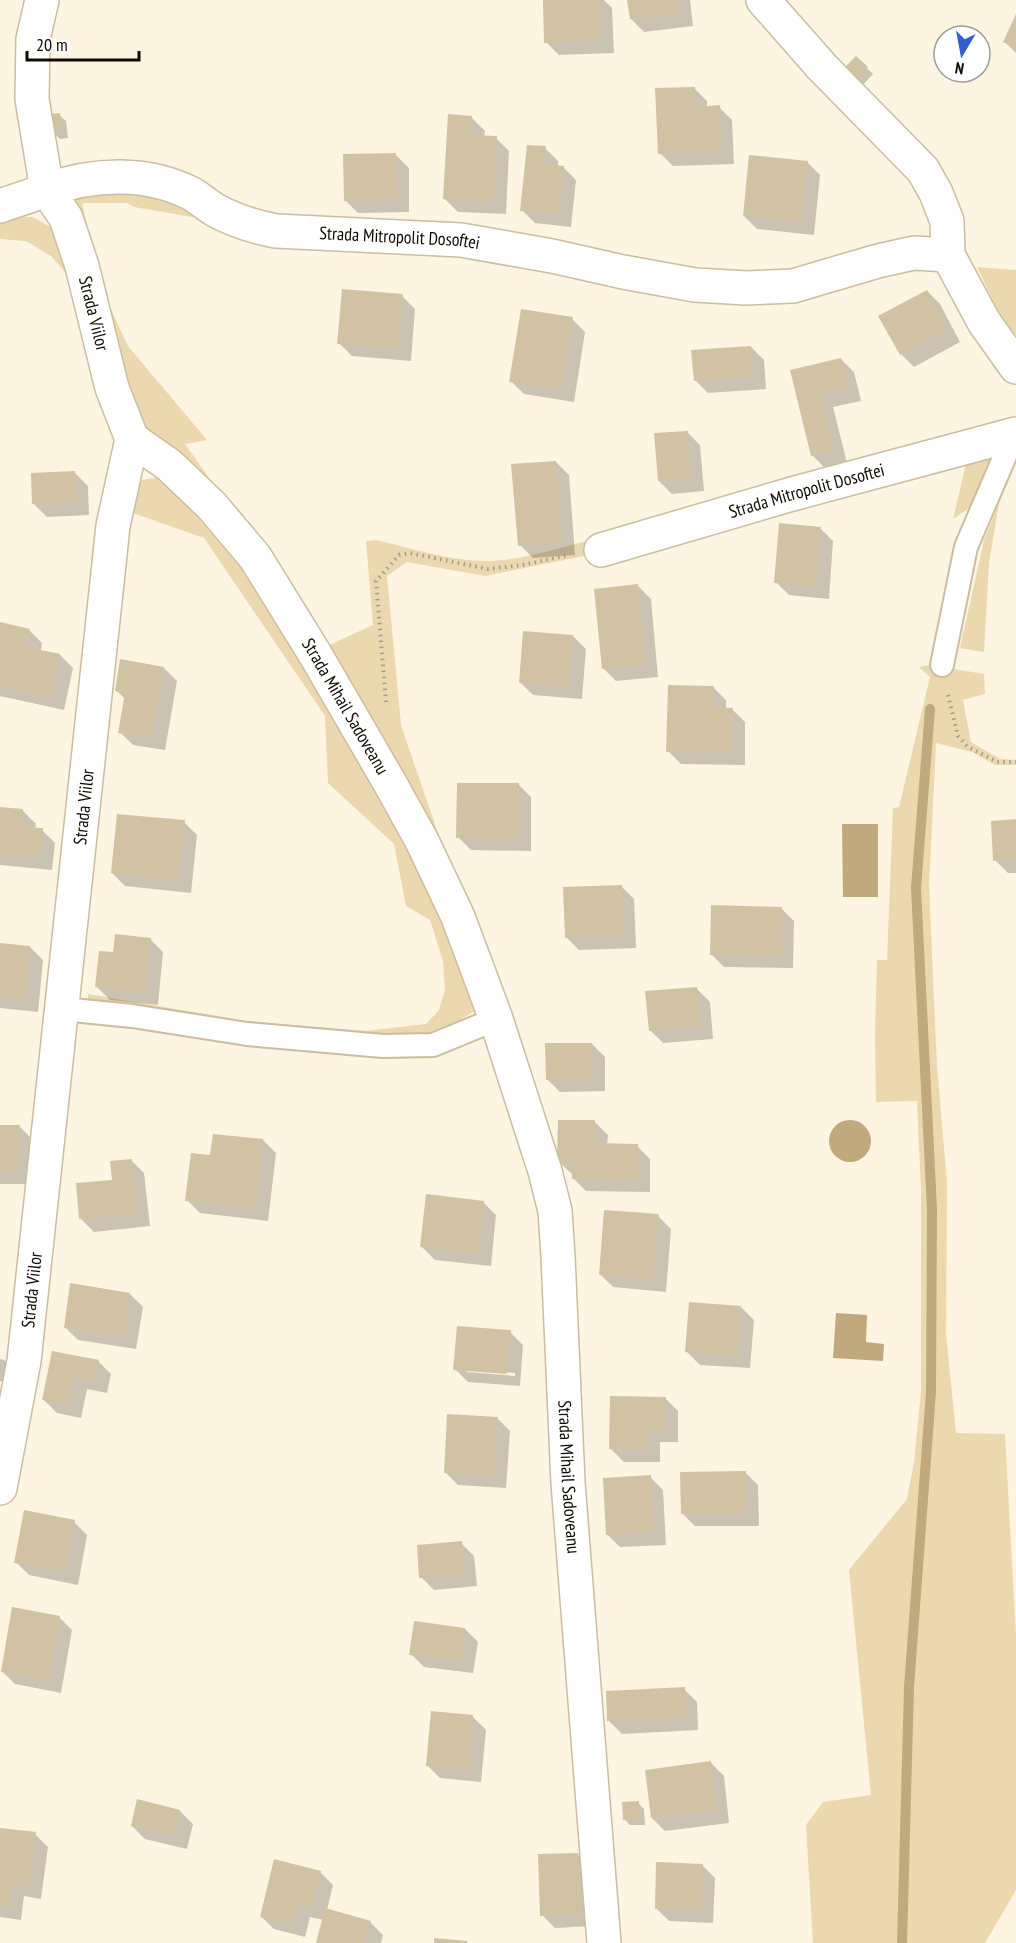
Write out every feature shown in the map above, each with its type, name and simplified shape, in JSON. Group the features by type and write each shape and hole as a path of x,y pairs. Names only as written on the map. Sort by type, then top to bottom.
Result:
{"street":[{"path":"0,206 47,190 32,99 33,39 42,0"},
{"path":"763,0 822,67 923,170 936,193 947,221 948,255 984,322 1016,367"},
{"name":"Strada Mitropolit Dosoftei","path":"47,190 86,179 112,176 154,180 191,194 215,210 251,226 276,231 460,240 695,285 746,288 793,286 878,261 915,253 948,255"},
{"name":"Strada Viilor","path":"0,1488 24,1361 113,526 132,439 112,388 82,266 66,218 47,190"},
{"name":"Strada Mitropolit Dosoftei","path":"601,550 792,494 1015,435"},
{"name":"Strada Mihail Sadoveanu","path":"132,439 169,465 212,506 255,557 327,675 422,841 458,917 496,1019 545,1171 555,1211 568,1483 604,1943"}],"lane":[{"name":"Strada Mitropolit Dosoftei","path":"942,665 966,547 1015,435"},
{"path":"63,1009 132,1016 247,1034 383,1046 433,1045 496,1019"}],"path":[{"path":"386,704 376,581 399,555 410,553 488,569 523,565 590,550 601,550"},
{"path":"942,665 958,736 968,747 997,762 1016,762"}],"shaded area":[{"path":"106,187 166,194 204,219 134,207 127,203 82,203 101,288 128,346 207,440 185,444 226,502 146,428 111,337 74,221 75,197"},
{"path":"32,217 55,229 98,391 66,273 51,256 26,241 0,239 0,218"},
{"path":"977,267 1016,270 1016,335 1006,328"},
{"path":"994,449 971,507 953,519 967,460"},
{"path":"155,478 175,481 265,589 443,905 478,1009 438,1033 378,1038 88,1005 88,994 246,1021 366,1031 426,1024 439,1010 445,990 443,961 430,920 406,906 394,844 328,783 325,716 204,538 133,513 141,480"},
{"path":"999,503 989,563 984,652 960,648 984,540"},
{"path":"376,540 445,556 486,561 524,557 587,541 589,555 485,576 407,562 387,576 401,725 460,898 327,646 373,625 366,541"},
{"path":"930,665 984,674 985,694 963,700 971,742 1000,759 1016,760 1016,765 995,765 972,752 936,743 929,886 937,1066 947,1183 946,1334 956,1433 1005,1434 1016,1635 1016,1890 985,1943 813,1943 806,1825 823,1802 871,1795 849,1570 907,1499 914,1462 921,1392 921,1190 917,1101 876,1102 875,1034 877,960 887,960 893,808 899,807 930,677 919,667"},
{"path":"842,824 878,824 878,897 843,897"},
{"path":"850,1120 858,1121 865,1126 870,1133 870,1149 865,1156 858,1161 850,1162 842,1161 835,1156 830,1149 829,1141 830,1133 835,1126 842,1121"},
{"path":"836,1313 867,1315 866,1342 884,1344 883,1361 833,1358"}],"building":[{"path":"543,0 600,0 601,40 544,43"},
{"path":"627,0 679,0 681,13 630,19"},
{"path":"1016,14 1016,48 1003,42"},
{"path":"856,56 868,67 854,82 842,70"},
{"path":"695,87 696,107 720,105 722,151 658,154 655,88"},
{"path":"60,113 62,132 52,133 50,114"},
{"path":"448,114 472,116 471,135 497,136 493,202 443,199"},
{"path":"527,145 546,146 544,164 564,166 559,214 520,211"},
{"path":"396,153 397,200 344,201 343,154"},
{"path":"749,155 808,161 801,222 743,216"},
{"path":"342,289 403,294 398,349 337,344"},
{"path":"927,290 948,329 900,355 878,316"},
{"path":"521,309 573,317 562,390 509,382"},
{"path":"751,346 754,377 694,381 691,350"},
{"path":"841,358 849,388 821,395 835,450 811,456 790,370"},
{"path":"688,431 691,479 658,481 654,433"},
{"path":"556,461 563,543 518,546 511,464"},
{"path":"75,471 77,503 32,504 31,473"},
{"path":"779,523 821,527 816,587 774,583"},
{"path":"638,584 646,665 602,669 594,589"},
{"path":"0,622 30,629 26,647 60,654 51,698 0,687"},
{"path":"523,631 573,635 569,687 519,683"},
{"path":"120,659 164,667 152,738 118,733 125,693 115,691"},
{"path":"668,685 714,686 713,707 733,708 732,753 666,752"},
{"path":"457,783 519,783 518,839 456,838"},
{"path":"0,807 23,809 22,827 43,828 40,858 0,854"},
{"path":"117,814 185,820 178,881 111,873"},
{"path":"1016,819 1016,859 993,861 991,821"},
{"path":"622,885 624,935 565,938 563,887"},
{"path":"711,905 782,907 781,956 710,955"},
{"path":"115,934 151,938 146,993 95,987 99,951 113,952"},
{"path":"0,943 30,946 26,999 0,997"},
{"path":"697,987 700,1026 649,1031 645,991"},
{"path":"545,1043 592,1043 593,1079 546,1080"},
{"path":"558,1120 595,1120 595,1143 638,1144 638,1180 572,1179 572,1162 557,1162"},
{"path":"0,1125 20,1125 20,1172 0,1172"},
{"path":"213,1134 263,1139 256,1209 185,1201 191,1153 210,1155"},
{"path":"132,1159 138,1213 79,1219 76,1183 112,1180 110,1161"},
{"path":"426,1194 484,1201 478,1254 420,1247"},
{"path":"604,1210 659,1214 653,1279 599,1275"},
{"path":"70,1283 130,1293 124,1337 64,1328"},
{"path":"689,1302 741,1306 738,1356 685,1352"},
{"path":"457,1326 511,1330 507,1374 453,1370"},
{"path":"52,1351 99,1360 95,1381 74,1377 68,1405 42,1400"},
{"path":"610,1396 666,1397 665,1430 648,1429 647,1450 609,1449"},
{"path":"447,1414 498,1417 494,1476 444,1473"},
{"path":"746,1471 746,1514 681,1514 680,1472"},
{"path":"651,1475 654,1532 606,1535 603,1478"},
{"path":"24,1510 75,1520 66,1572 14,1563"},
{"path":"462,1541 465,1574 419,1578 417,1545"},
{"path":"12,1607 60,1616 49,1680 1,1672"},
{"path":"414,1621 465,1628 461,1661 409,1655"},
{"path":"685,1687 686,1718 607,1721 606,1691"},
{"path":"431,1711 473,1715 469,1770 426,1766"},
{"path":"711,1761 717,1810 651,1818 645,1770"},
{"path":"137,1799 180,1810 174,1836 131,1826"},
{"path":"639,1801 640,1820 623,1820 622,1802"},
{"path":"0,1828 36,1832 29,1886 12,1884 9,1908 0,1906"},
{"path":"578,1853 581,1914 540,1916 538,1854"},
{"path":"274,1859 321,1871 312,1908 297,1905 292,1925 260,1917"},
{"path":"656,1862 703,1864 701,1910 655,1909"},
{"path":"325,1908 371,1921 365,1943 316,1943"},
{"path":"434,1938 467,1941 467,1943 434,1943"}],"waterway":[{"path":"902,1943 909,1687 931,1392 932,1209 916,888 930,709"}]}
